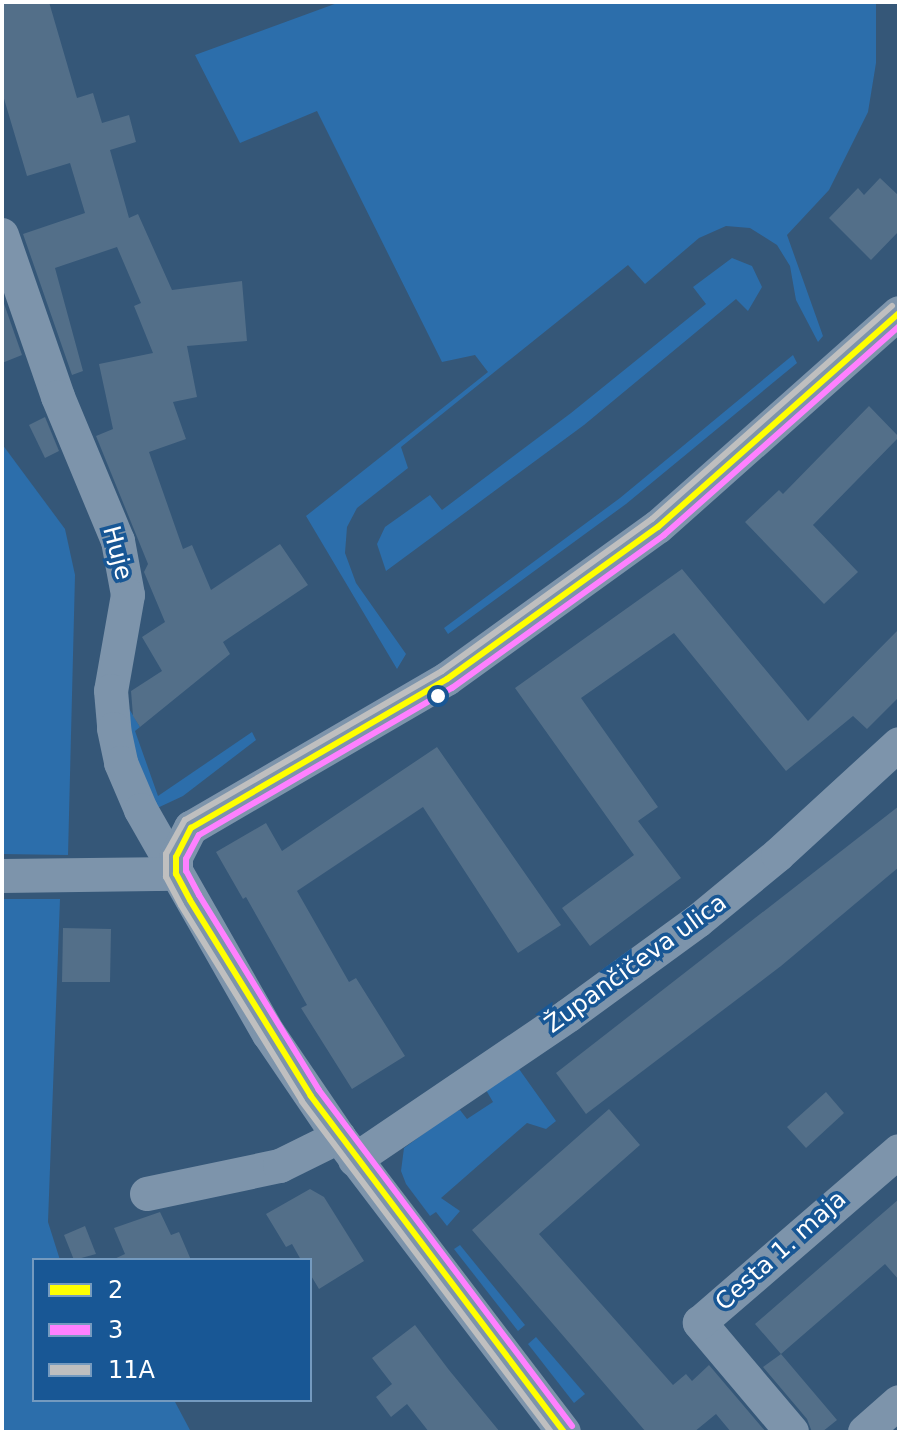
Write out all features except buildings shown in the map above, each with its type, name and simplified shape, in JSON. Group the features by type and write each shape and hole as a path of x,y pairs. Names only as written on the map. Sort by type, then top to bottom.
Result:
{"street":[{"name":"Huje","path":"2,235 58,397 118,541 128,595 111,691 114,729 136,799 176,874"},
{"path":"564,1432 347,1148 269,1034 176,874 176,857 191,828 417,698 658,527 899,313"},
{"name":"Župančičeva ulica","path":"147,1194 280,1166 347,1148 698,921 899,744"},
{"path":"2,876 176,874"},
{"name":"Cesta 1. maja","path":"792,1432 700,1323 899,1151"},
{"path":"865,1432 899,1402"}],"shaded area":[{"path":"340,2 876,2 876,63 868,112 829,190 787,235 823,336 818,342 796,300 790,266 777,245 750,228 726,226 699,238 645,284 628,265 401,447 408,468 357,508 347,527 345,553 356,583 406,654 397,669 306,516 488,372 475,355 442,362 317,111 240,143 195,55"},
{"path":"732,258 752,266 762,287 748,311 736,299 584,425 386,571 377,544 385,527 430,495 442,510 571,413 706,304 693,287"},
{"path":"793,355 797,363 626,504 448,634 444,628 620,498"},
{"path":"2,444 65,529 75,575 68,855 2,854"},
{"path":"122,697 140,727 135,731 158,796 252,732 256,740 183,796 153,810 134,757"},
{"path":"2,899 60,899 48,1222 59,1258 32,1258 32,1402 175,1402 191,1432 2,1432"},
{"path":"519,1069 556,1121 546,1129 527,1123 441,1198 460,1211 447,1226 436,1212 430,1216 406,1184 401,1171 404,1148 452,1113 460,1110 467,1119 493,1102 486,1090"},
{"path":"460,1245 525,1325 518,1331 454,1249"},
{"path":"536,1337 585,1394 574,1403 528,1344"}],"transit line":[{"name":"11A","path":"551,1432 302,1101 181,905 166,877 166,854 185,820 442,671 652,519 892,306"},
{"name":"2","path":"564,1432 311,1096 190,900 176,874 176,857 191,828 447,679 658,527 899,313"},
{"name":"3","path":"572,1426 319,1090 199,895 186,871 186,859 199,835 452,688 664,535 899,326"}]}
